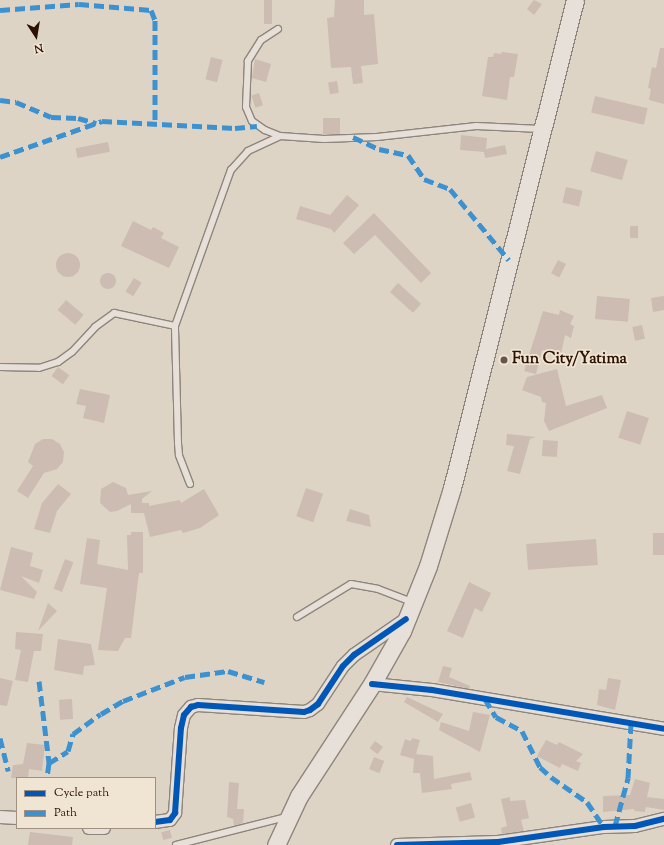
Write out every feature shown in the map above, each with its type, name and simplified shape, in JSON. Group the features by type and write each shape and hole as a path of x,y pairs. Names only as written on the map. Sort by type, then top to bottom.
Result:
{"main road":[{"path":"276,845 299,796 372,684 402,631 428,566 452,488 575,0"}],"street":[{"path":"156,822 170,820 175,813 181,728 187,710 198,705 304,712 310,710 318,704 343,666 354,655 406,619"},
{"path":"372,684 432,690 664,729"},
{"path":"0,817 16,818"},
{"path":"397,845 498,842 604,827 635,826 664,819"}],"lane":[{"path":"278,29 254,49 248,61 245,96 252,121 257,126 280,136 324,139 377,137 476,126 542,129"},
{"path":"190,484 179,455 175,326 231,170 248,151 280,136"},
{"path":"0,367 39,368 58,362 72,352 95,327 114,313 175,326"},
{"path":"297,617 351,584 378,589 414,602"},
{"path":"176,845 288,817"}],"building":[{"path":"264,0 272,0 272,24 264,24"},
{"path":"335,0 364,0 364,15 374,14 378,64 361,66 363,83 353,84 351,67 331,68 327,18 334,17"},
{"path":"534,0 542,4 534,15 527,9"},
{"path":"660,48 664,48 664,104 649,100 651,89 648,88 652,67 656,68"},
{"path":"502,52 518,54 514,77 510,77 507,100 482,96 488,57 493,57 494,53 501,54"},
{"path":"211,57 223,60 217,82 205,79"},
{"path":"255,59 271,64 266,82 252,78"},
{"path":"337,81 339,93 330,94 328,82"},
{"path":"259,93 263,105 255,108 251,95"},
{"path":"595,96 648,108 644,125 591,113"},
{"path":"323,118 340,118 340,134 323,134"},
{"path":"461,135 487,138 486,149 505,145 507,154 485,158 484,152 460,150"},
{"path":"108,142 110,152 78,158 76,148"},
{"path":"596,151 628,160 622,180 590,171"},
{"path":"566,187 583,191 579,206 562,203"},
{"path":"347,195 359,205 334,233 331,229 296,219 300,206 330,215"},
{"path":"374,213 431,273 421,283 375,235 354,254 343,243"},
{"path":"133,221 151,230 153,227 164,233 161,238 179,247 169,268 121,246"},
{"path":"630,226 638,226 638,238 630,238"},
{"path":"68,253 77,256 80,265 77,274 68,277 59,274 56,265 59,256"},
{"path":"558,260 566,264 559,277 551,273"},
{"path":"108,273 115,278 116,281 111,288 108,289 101,284 100,281 105,274"},
{"path":"134,278 142,283 133,296 126,292"},
{"path":"398,283 421,304 413,313 390,292"},
{"path":"597,296 630,299 628,322 595,319"},
{"path":"664,296 664,310 653,312 651,298"},
{"path":"66,300 84,315 75,325 58,310"},
{"path":"560,310 574,316 570,324 574,326 571,338 565,335 561,354 542,350 536,374 524,371 543,311 559,315"},
{"path":"642,325 645,339 635,341 632,327"},
{"path":"58,367 69,375 63,384 52,376"},
{"path":"557,369 566,406 602,395 607,408 549,431 544,421 546,403 542,402 541,397 522,390 527,377"},
{"path":"80,389 110,395 104,423 83,418 86,406 76,404"},
{"path":"627,411 649,418 640,445 618,438"},
{"path":"507,434 536,437 530,439 520,474 507,471 514,446 506,445"},
{"path":"43,439 52,439 60,444 64,452 63,462 57,469 44,473 28,498 17,491 33,466 28,462 35,444"},
{"path":"543,440 558,441 557,457 542,456"},
{"path":"113,482 126,488 128,495 152,491 142,499 142,503 149,503 149,506 180,500 181,503 204,489 219,515 200,528 183,533 181,530 150,537 144,513 131,513 131,504 117,511 110,512 100,503 101,489"},
{"path":"58,484 71,494 57,511 50,533 34,529 42,503"},
{"path":"306,488 323,494 313,522 296,516"},
{"path":"350,509 369,515 371,527 346,521"},
{"path":"131,532 143,532 143,573 139,573 131,638 125,638 118,651 98,650 107,588 80,584 87,538 100,540 97,564 128,570 127,535 131,535"},
{"path":"653,533 664,533 664,555 653,555"},
{"path":"596,539 598,565 528,570 526,544"},
{"path":"11,547 33,553 30,566 43,570 39,583 21,576 37,592 34,599 0,590"},
{"path":"65,559 73,562 62,592 54,589"},
{"path":"469,582 491,593 482,612 475,608 463,638 447,631"},
{"path":"48,603 57,611 38,631"},
{"path":"16,632 43,634 41,651 34,651 28,682 15,680 21,650 15,649"},
{"path":"58,639 91,644 95,665 84,666 83,675 54,670"},
{"path":"443,666 452,668 449,677 470,686 469,689 438,682"},
{"path":"0,678 13,681 7,706 0,705"},
{"path":"608,678 621,680 615,710 597,705 599,689 606,690"},
{"path":"407,697 443,714 438,722 404,702"},
{"path":"72,699 73,719 60,720 59,700"},
{"path":"473,712 490,715 480,752 439,730 441,722 469,731"},
{"path":"412,738 420,740 416,754 433,756 434,779 470,772 472,780 451,784 452,789 422,793 420,773 413,773 414,759 400,755 405,739 411,741"},
{"path":"546,740 557,745 559,742 583,754 576,761 581,763 578,771 562,764 560,768 537,756"},
{"path":"375,741 383,747 378,754 370,748"},
{"path":"27,743 45,745 42,771 29,769 28,777 11,778 13,765 23,764"},
{"path":"374,757 384,761 379,773 369,769"},
{"path":"635,779 650,783 647,797 664,799 664,810 646,807 645,812 634,811 634,809 603,812 603,796 630,795"},
{"path":"229,782 239,783 237,809 244,809 243,823 234,826 233,819 227,817"},
{"path":"510,797 510,801 525,800 529,818 521,820 524,831 502,834 501,828 507,826 501,799"},
{"path":"471,803 475,817 460,822 456,807"},
{"path":"170,830 172,838 163,840 161,832"},
{"path":"30,832 73,837 72,845 28,845"}],"marked path":[{"path":"0,10 79,4 151,10 155,20 155,124"},
{"path":"0,100 16,102 51,117 78,118 96,123"},
{"path":"0,157 102,121 235,128 257,126"},
{"path":"353,137 379,149 408,155 424,179 450,189 509,260"},
{"path":"49,763 68,751 73,734 101,714 123,701 185,677 228,671 264,682"},
{"path":"39,681 49,763 47,777"},
{"path":"485,699 496,717 522,731 540,767 551,777 587,802 604,827"},
{"path":"615,826 628,778 631,723"},
{"path":"0,738 8,771"}],"cycle path":[{"path":"156,822 170,820 175,813 181,728 184,715 191,707 198,705 304,712 310,710 318,704 343,666 354,655 406,619"},
{"path":"372,684 432,690 664,729"},
{"path":"397,845 498,842 604,827 635,826 664,819"}],"place":[{"name":"Fun City/Yatima","path":"504,360"}]}
